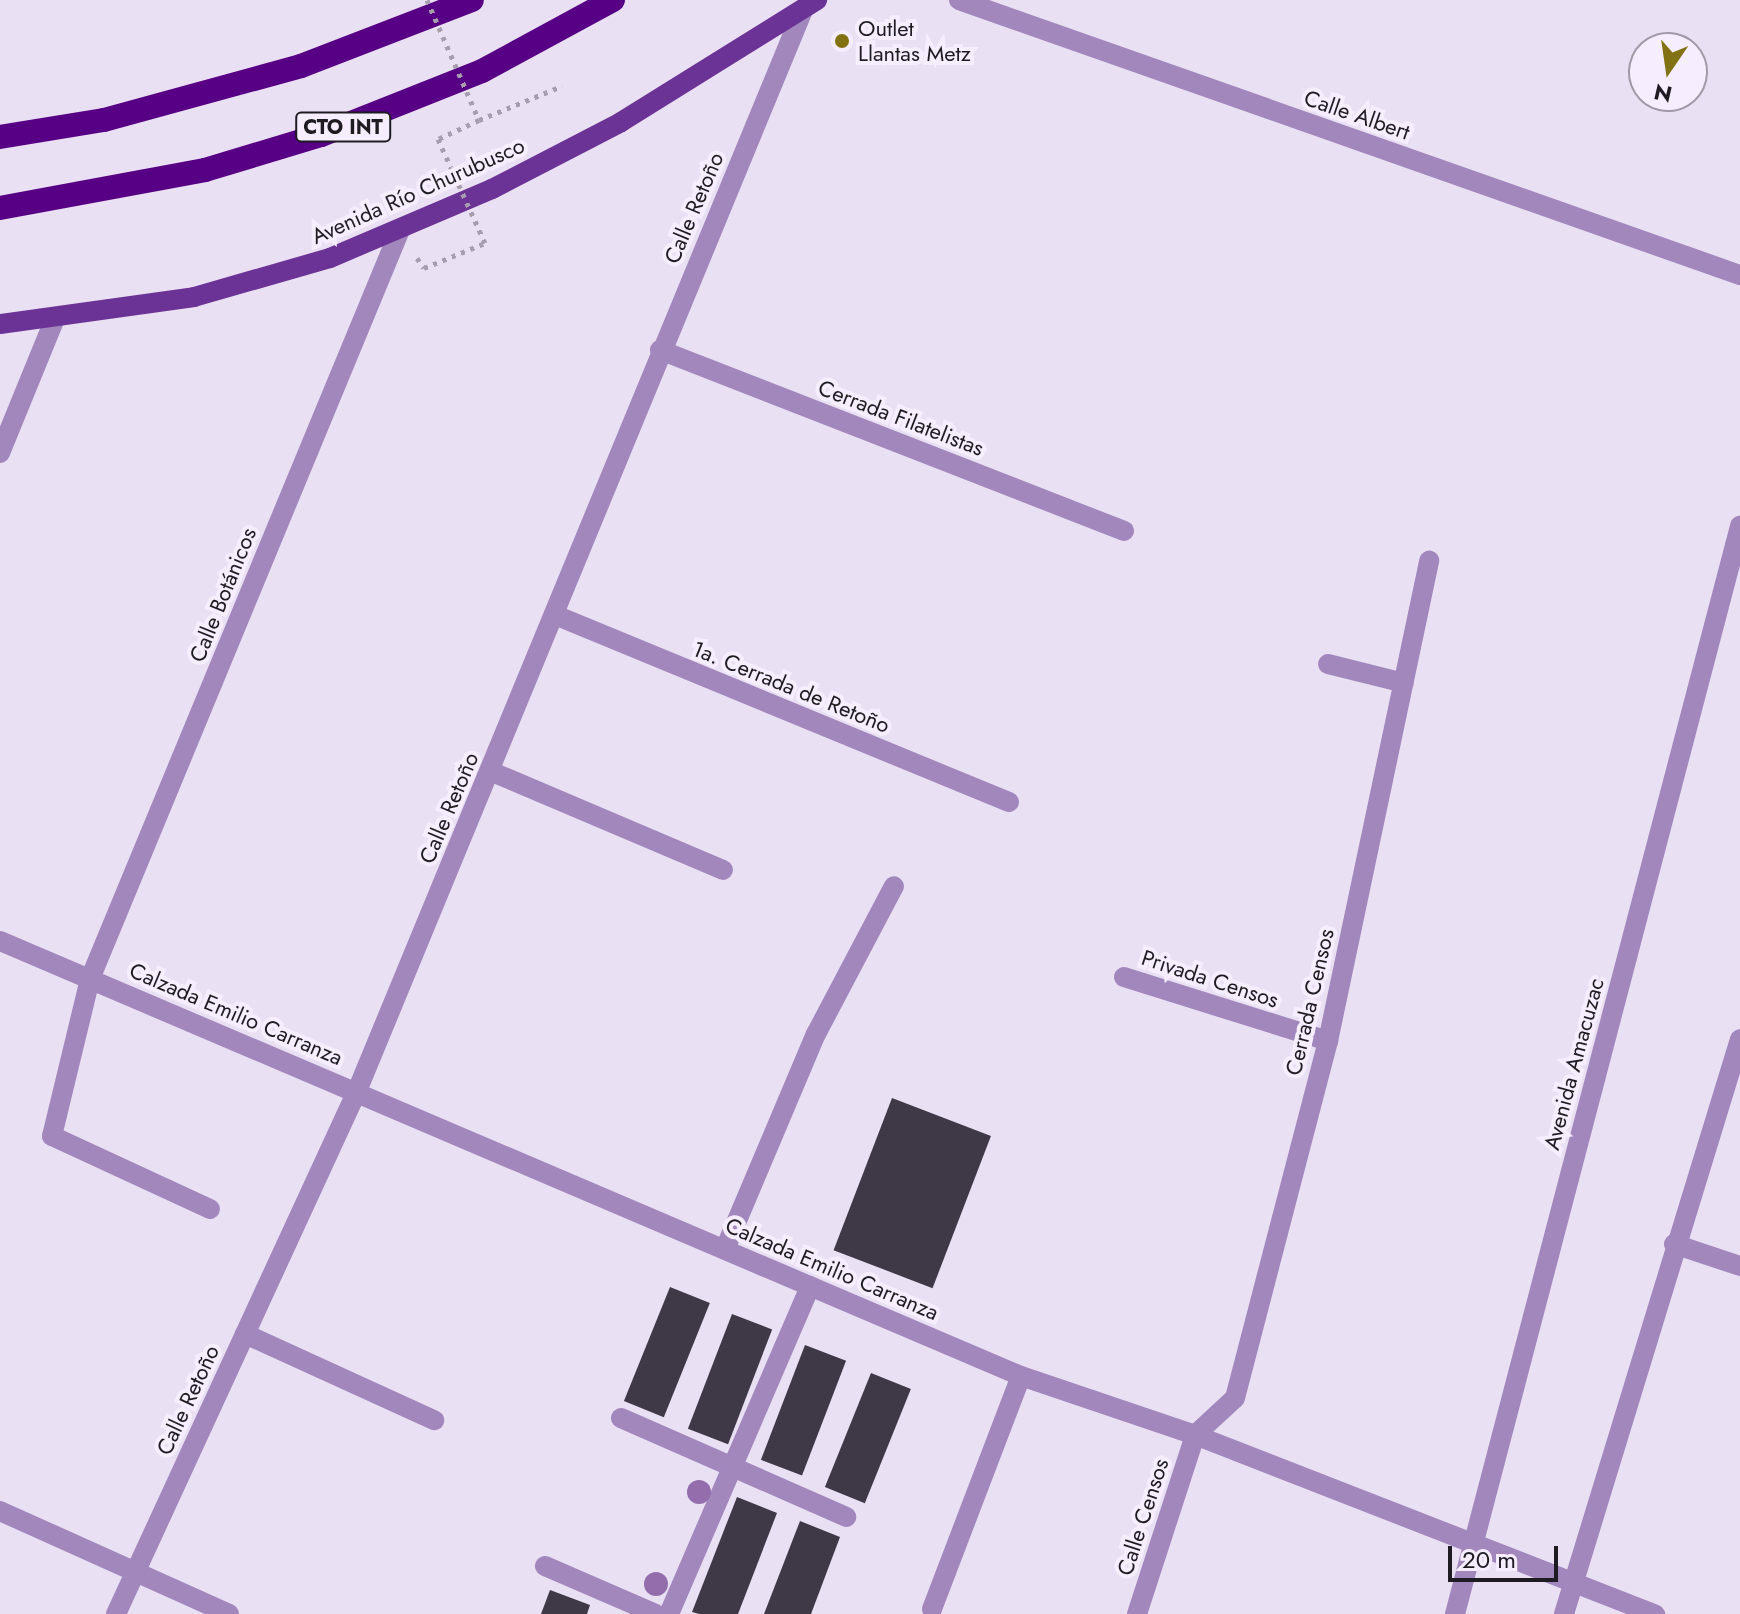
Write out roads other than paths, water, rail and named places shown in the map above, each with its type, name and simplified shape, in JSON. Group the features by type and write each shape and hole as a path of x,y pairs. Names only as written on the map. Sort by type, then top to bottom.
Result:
{"highway":[{"path":"0,137 104,120 301,66 472,0"},
{"name":"CTO INT","path":"0,208 205,170 321,135 482,71 613,0"}],"main road":[{"name":"Avenida Río Churubusco","path":"0,324 54,321 194,297 330,258 400,230 621,122 810,5"}],"street":[{"name":"Calle Albert","path":"959,0 1740,275"},
{"name":"Calle Retoño","path":"116,1614 357,1091 555,615 660,350 810,5"},
{"name":"Calle Botánicos","path":"210,1209 52,1136 90,979 400,230"},
{"path":"0,453 54,321"},
{"name":"Cerrada Filatelistas","path":"660,350 1124,531"},
{"name":"Avenida Amacuzac","path":"1455,1614 1740,526"},
{"name":"Cerrada Censos","path":"1195,1435 1235,1398 1328,1041 1429,561"},
{"name":"1a. Cerrada de Retoño","path":"555,615 1009,802"},
{"path":"1328,664 1404,683"},
{"path":"490,771 723,870"},
{"path":"725,1249 816,1034 894,886"},
{"name":"Calzada Emilio Carranza","path":"0,941 1021,1376 1195,1435 1655,1614"},
{"name":"Privada Censos","path":"1124,977 1328,1041"},
{"path":"1564,1614 1674,1244 1740,1039"},
{"path":"1674,1244 1740,1266"},
{"path":"669,1614 810,1286"},
{"path":"245,1334 434,1420"},
{"path":"932,1609 1021,1376"},
{"path":"621,1418 846,1517"},
{"name":"Calle Censos","path":"1137,1614 1195,1435"},
{"path":"0,1511 229,1614"},
{"path":"545,1566 656,1614"}],"place":[{"name":"Outlet Llantas Metz","path":"842,41"}]}
